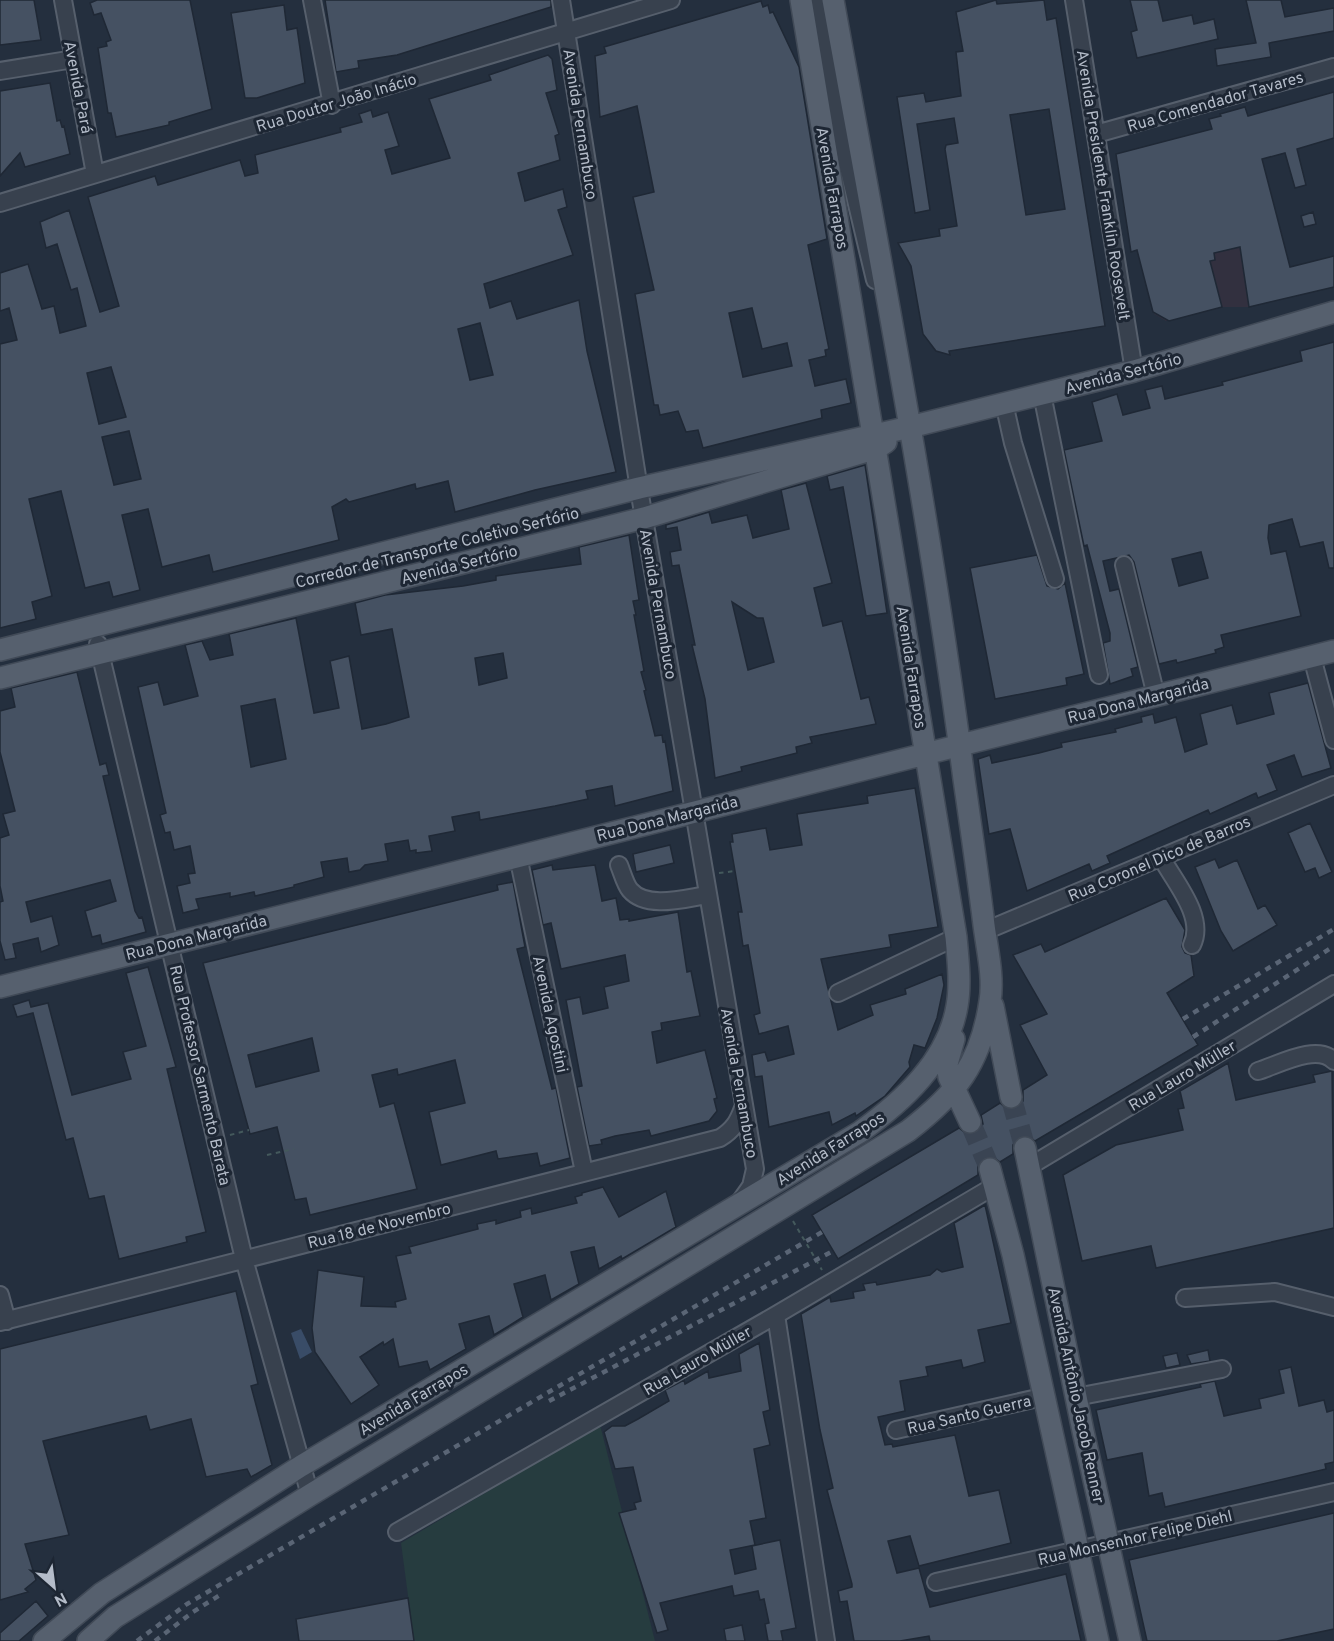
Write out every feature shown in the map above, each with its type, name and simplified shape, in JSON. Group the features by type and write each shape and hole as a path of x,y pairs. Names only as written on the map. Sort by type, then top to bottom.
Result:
{"main road":[{"name":"Avenida Farrapos","path":"44,1641 102,1593 302,1466 860,1132 890,1111 923,1076 936,1056 955,1017 958,971 956,937 801,0"},
{"name":"Avenida Farrapos","path":"88,1641 115,1617 310,1495 908,1131 956,1090 978,1046 991,998 985,931 960,745 909,427 833,0"},
{"name":"Avenida Sertório","path":"0,678 99,648 644,518 909,427 1134,371 1334,312"},
{"name":"Avenida Sertório","path":"0,650 640,492 875,440"},
{"name":"Rua Dona Margarida","path":"0,987 1334,651"},
{"path":"991,998 1011,1096"},
{"path":"908,1131 938,1120 953,1119 970,1122 947,1064 955,1037 955,1017"},
{"name":"Avenida Antônio Jacob Renner","path":"1027,1157 1083,1431 1130,1641"},
{"name":"Avenida Antônio Jacob Renner","path":"993,1177 1013,1255 1042,1397 1098,1641"},
{"path":"1013,1255 1047,1249"},
{"path":"1052,1436 1062,1443 1070,1443 1077,1440 1083,1431"},
{"path":"1065,1497 1080,1485 1088,1485 1097,1491"}],"street":[{"name":"Avenida Pará","path":"63,0 95,174"},
{"path":"312,0 332,105"},
{"name":"Avenida Pernambuco","path":"561,0 644,518 755,1169 751,1186 739,1204"},
{"name":"Rua Doutor João Inácio","path":"0,203 332,105 671,0"},
{"path":"817,0 836,116 909,427"},
{"name":"Avenida Presidente Franklin Roosevelt","path":"1074,0 1134,371"},
{"path":"0,71 74,59"},
{"name":"Rua Comendador Tavares","path":"1096,135 1334,67"},
{"path":"836,116 845,257"},
{"path":"1042,394 1099,675"},
{"path":"1004,403 1055,579"},
{"name":"Corredor de Transporte Coletivo Sertório","path":"0,658 640,492"},
{"path":"1124,565 1155,696"},
{"path":"0,669 99,648"},
{"name":"Rua Professor Sarmento Barata","path":"99,648 244,1259 310,1495"},
{"path":"1312,657 1334,740"},
{"name":"Rua Coronel Dico de Barros","path":"985,931 1334,785"},
{"name":"Avenida Agostini","path":"518,856 584,1172"},
{"path":"1161,857 1194,916 1197,928 1192,945"},
{"path":"619,865 631,891 643,897 660,902 707,895"},
{"path":"838,993 956,937"},
{"name":"Rua Lauro Müller","path":"1027,1157 1334,984"},
{"path":"1258,1071 1316,1053 1329,1056 1334,1061"},
{"name":"Rua 18 de Novembro","path":"4,1321 720,1138 730,1131 743,1108"},
{"name":"Rua Lauro Müller","path":"397,1532 830,1283 993,1177"},
{"path":"1185,1298 1275,1292 1334,1307"},
{"path":"0,1296 4,1321"},
{"path":"776,1315 826,1641"},
{"path":"1076,1397 1222,1368"},
{"name":"Rua Santo Guerra","path":"897,1430 1042,1397"},
{"name":"Rua Monsenhor Felipe Diehl","path":"936,1582 1334,1492"}],"path":[{"path":"216,1138 249,1130"},
{"path":"267,1155 294,1149"},
{"path":"784,1206 830,1283"}],"shaded area":[{"path":"1236,224 1249,307 1222,307 1166,321 1154,314 1138,250"}],"green space":[{"path":"600,1425 655,1641 414,1641 401,1543"}],"water":[{"path":"301,1329 312,1352 300,1359 291,1333"}],"building":[{"path":"0,0 34,0 41,40 0,45"},
{"path":"97,0 190,0 212,109 169,122 169,125 116,137 111,113 108,113 98,48 107,46 106,42 111,40 101,13 94,15 90,3"},
{"path":"325,0 551,0 551,7 397,55 358,61 359,68 336,72"},
{"path":"996,0 997,4 1044,0 1047,20 1056,18 1105,326 949,351 950,355 936,351 923,334 911,266 898,243 940,236 939,229 957,226 945,149 946,145 958,143 954,118 917,124 930,210 915,213 897,97 924,93 926,102 961,96 956,52 963,51 956,12","holes":["1049,109 1065,209 1026,215 1010,115"]},
{"path":"1130,0 1158,0 1163,21 1192,15 1194,24 1214,19 1218,39 1137,58 1131,32 1137,30"},
{"path":"1246,0 1281,0 1285,17 1334,8 1334,31 1269,43 1271,57 1217,66 1215,49 1256,43"},
{"path":"761,1 763,7 768,5 770,13 773,12 799,67 827,239 808,245 829,349 825,350 826,356 809,360 815,386 846,379 851,403 821,410 822,418 703,448 698,430 686,432 678,411 660,415 658,405 654,405 635,294 654,290 633,197 654,192 637,106 600,117 595,56 606,53 604,47","holes":["752,308 762,349 787,343 792,366 743,377 729,313"]},
{"path":"284,5 287,30 297,28 305,83 257,98 245,98 231,13"},
{"path":"548,55 552,59 557,90 546,93 559,134 555,136 560,160 518,173 525,201 563,189 567,207 558,210 573,255 484,284 490,308 511,301 517,319 579,300 587,351 616,472 535,490 455,512 448,481 416,489 415,484 349,502 346,499 332,507 339,540 213,572 209,555 162,567 148,509 122,515 140,590 113,597 109,582 85,588 61,491 29,499 52,596 32,602 36,619 0,628 0,344 17,340 9,308 0,311 0,273 28,264 42,309 54,306 60,333 86,326 77,288 71,290 57,244 46,248 40,222 69,210 100,312 119,306 88,197 155,176 158,185 240,160 245,176 258,173 255,155 341,132 340,128 362,122 359,114 371,110 373,117 388,112 399,146 385,150 392,174 450,158 429,99 491,80 489,75","holes":["480,323 493,375 470,380 458,329","111,367 126,417 99,424 87,373","129,431 141,479 114,485 102,437"]},
{"path":"50,83 57,121 60,120 62,127 64,126 70,154 25,167 20,153 0,176 0,91"},
{"path":"1334,92 1334,138 1297,149 1306,185 1295,188 1285,153 1262,159 1290,267 1334,256 1334,287 1249,307 1240,247 1214,253 1215,260 1210,261 1222,307 1169,321 1153,312 1137,250 1131,252 1116,154 1212,129 1209,119 1221,116 1220,114 1245,107 1248,116"},
{"path":"1313,212 1316,224 1304,227 1301,216"},
{"path":"1334,342 1334,568 1329,568 1323,542 1300,547 1292,519 1269,525 1268,538 1271,554 1286,551 1301,616 1221,635 1224,647 1215,650 1216,653 1177,663 1176,660 1159,664 1134,562 1129,555 1103,561 1110,591 1119,589 1138,667 1131,669 1133,676 1110,684 1103,643 1110,641 1110,633 1087,545 1084,546 1064,450 1102,441 1092,402 1117,394 1123,415 1150,408 1145,390 1162,386 1165,399 1223,385 1222,382 1302,361 1300,351","holes":["1201,552 1208,578 1179,586 1172,559"]},
{"path":"865,465 887,613 866,616 843,487 830,490 827,476"},
{"path":"806,483 832,583 814,588 823,626 842,621 861,699 869,697 876,724 810,737 812,743 796,747 797,753 741,767 742,771 715,778 705,699 692,645 695,645 679,565 672,566 670,552 681,550 677,527 666,529 666,525 709,512 712,523 747,515 753,538 789,529 781,490","holes":["732,602 757,618 763,618 774,662 748,670"]},
{"path":"629,535 639,600 633,601 644,671 641,672 646,690 644,691 655,736 662,735 663,742 665,741 673,791 615,806 612,786 586,791 588,799 555,806 480,820 479,812 452,817 455,831 429,836 432,851 416,853 416,850 410,851 408,840 385,844 388,861 365,865 360,870 349,872 347,858 321,862 324,877 255,896 254,892 230,897 230,893 196,899 199,909 183,913 177,886 190,883 188,874 195,873 190,846 174,850 170,832 165,833 160,815 166,813 138,687 158,682 164,705 198,696 185,645 202,641 210,660 233,655 229,634 296,618 314,713 339,708 330,661 349,656 362,729 409,717 392,629 361,635 355,603 385,595 463,586 496,580 496,576 581,564 579,547","holes":["503,653 507,678 479,685 475,658","275,699 286,759 251,767 241,706"]},
{"path":"1037,555 1047,586 1058,589 1065,583 1084,674 1066,678 1067,685 995,699 970,568"},
{"path":"77,672 100,765 106,763 109,775 103,776 135,911 139,918 142,917 146,932 102,944 100,935 92,937 85,911 116,901 110,880 26,902 31,922 52,916 59,945 41,952 38,938 13,944 16,958 5,960 0,941 0,902 3,901 0,886 0,838 9,835 3,814 15,811 0,752 0,711 15,707 11,688"},
{"path":"1308,683 1331,768 1302,777 1294,755 1267,765 1277,790 1258,798 1256,793 1210,814 1208,810 1107,856 1110,863 1092,871 1089,864 1027,891 1010,829 989,834 978,759 990,755 992,763 1039,753 1062,747 1061,743 1116,732 1115,729 1142,722 1141,717 1153,714 1155,723 1176,717 1185,752 1207,744 1200,714 1232,705 1237,724 1274,714 1269,693"},
{"path":"915,788 938,927 889,935 891,947 821,959 838,1030 873,1015 870,1005 906,994 905,989 942,974 944,985 937,1018 925,1048 914,1045 909,1062 910,1067 885,1096 856,1116 855,1113 832,1125 829,1112 769,1127 762,1076 755,1077 752,1055 765,1052 768,1061 794,1054 788,1026 759,1034 754,1015 760,1013 748,945 743,946 738,912 742,912 730,842 733,842 732,834 766,828 770,850 802,845 797,814 868,803 867,796"},
{"path":"1310,823 1332,872 1319,878 1315,868 1305,872 1288,833"},
{"path":"670,845 674,863 636,872 633,854"},
{"path":"1215,859 1219,868 1237,860 1258,909 1265,905 1277,925 1233,951 1221,931 1195,867"},
{"path":"552,865 553,870 595,865 602,901 616,898 620,920 629,919 629,921 678,912 687,972 691,971 700,1016 661,1023 662,1030 652,1032 657,1063 705,1050 717,1098 714,1099 717,1111 709,1121 651,1136 649,1130 615,1136 601,1140 602,1144 589,1146 577,1087 582,1086 566,1000 580,997 583,1014 608,1008 604,987 629,981 625,955 561,969 551,923 543,925 532,870"},
{"path":"513,882 525,947 517,949 552,1089 556,1088 570,1158 540,1166 537,1153 498,1159 496,1151 441,1165 429,1112 465,1103 455,1060 398,1075 397,1069 372,1075 380,1107 394,1103 417,1189 310,1215 306,1198 295,1200 277,1127 250,1134 203,963 498,890 497,885","holes":["312,1038 319,1071 256,1087 248,1055"]},
{"path":"1166,898 1185,930 1182,947 1185,953 1191,955 1194,976 1167,993 1198,1045 1035,1141 1028,1136 1017,1138 1013,1145 1013,1154 1000,1162 993,1157 981,1160 978,1175 838,1259 812,1215 959,1128 968,1135 976,1133 983,1124 981,1115 1000,1103 1007,1109 1019,1107 1023,1101 1023,1090 1047,1075 1020,1025 1047,1014 1013,955 1041,944 1045,952"},
{"path":"148,967 176,1067 167,1069 206,1232 186,1237 187,1242 119,1259 104,1196 89,1199 73,1138 66,1140 33,1013 17,1017 13,1005 29,1000 31,1007 48,1003 72,1095 131,1079 123,1052 146,1046 126,973"},
{"path":"1228,1063 1236,1100 1315,1082 1313,1075 1332,1071 1334,1228 1156,1268 1151,1246 1082,1261 1063,1175 1116,1145 1183,1130 1178,1109 1184,1108 1180,1091"},
{"path":"603,1187 619,1217 666,1191 676,1227 622,1259 621,1256 599,1269 594,1247 571,1252 579,1284 551,1300 545,1275 514,1284 523,1317 494,1335 489,1316 459,1324 466,1349 430,1370 427,1361 399,1367 393,1339 384,1345 383,1342 360,1357 379,1385 351,1404 315,1352 312,1328 318,1270 364,1277 361,1306 396,1307 395,1302 406,1299 396,1256 411,1253 409,1247 478,1229 477,1224 496,1220 496,1224 521,1217 520,1211 531,1208 532,1214 577,1203 575,1197"},
{"path":"985,1205 1011,1323 978,1330 985,1362 963,1368 961,1360 926,1367 928,1376 900,1381 905,1411 878,1417 885,1445 892,1444 893,1447 955,1435 969,1496 999,1490 1011,1543 919,1566 910,1536 888,1541 897,1573 919,1568 930,1607 1066,1574 1081,1641 930,1641 929,1636 900,1641 854,1641 847,1601 840,1602 838,1591 852,1587 852,1584 827,1490 833,1488 820,1430 801,1314 830,1297 831,1302 854,1298 853,1292 865,1290 863,1284 876,1282 877,1285 930,1275 937,1269 942,1272 963,1267 954,1223"},
{"path":"236,1291 258,1384 251,1386 272,1465 251,1477 247,1469 206,1477 191,1419 150,1430 146,1416 43,1441 69,1535 25,1544 36,1580 25,1589 28,1592 0,1600 0,1349"},
{"path":"759,1343 770,1410 763,1412 770,1445 754,1449 766,1518 750,1521 755,1545 730,1550 735,1574 756,1569 752,1546 780,1540 796,1628 781,1631 783,1641 768,1641 765,1624 769,1623 764,1599 760,1600 758,1591 734,1596 732,1586 660,1603 668,1630 657,1633 619,1513 636,1509 634,1503 641,1501 633,1467 615,1469 604,1432 612,1426 625,1426 669,1401 665,1390 684,1380 685,1384 708,1371 709,1378 741,1371 739,1354"},
{"path":"1208,1350 1210,1361 1191,1364 1187,1355"},
{"path":"1177,1353 1180,1365 1166,1368 1163,1356"},
{"path":"1291,1367 1299,1406 1324,1400 1327,1412 1334,1410 1334,1462 1325,1464 1326,1469 1165,1507 1162,1493 1149,1496 1142,1453 1107,1460 1096,1410 1201,1387 1200,1384 1215,1381 1224,1416 1261,1408 1259,1399 1284,1393 1279,1370"},
{"path":"1334,1513 1334,1629 1277,1641 1147,1641 1129,1560"},
{"path":"408,1598 414,1641 299,1641 296,1619"},
{"path":"36,1601 48,1616 19,1641 0,1641 0,1633"},
{"path":"742,1625 745,1641 726,1641 724,1629"}],"tunnel":[{"path":"1011,1097 1025,1148"},
{"path":"970,1122 990,1169"}],"railway":[{"path":"1183,1019 1334,929"},
{"path":"1193,1037 1334,946"},
{"path":"137,1641 187,1604 822,1232"},
{"path":"549,1401 833,1251"},
{"path":"155,1641 223,1593"}]}
